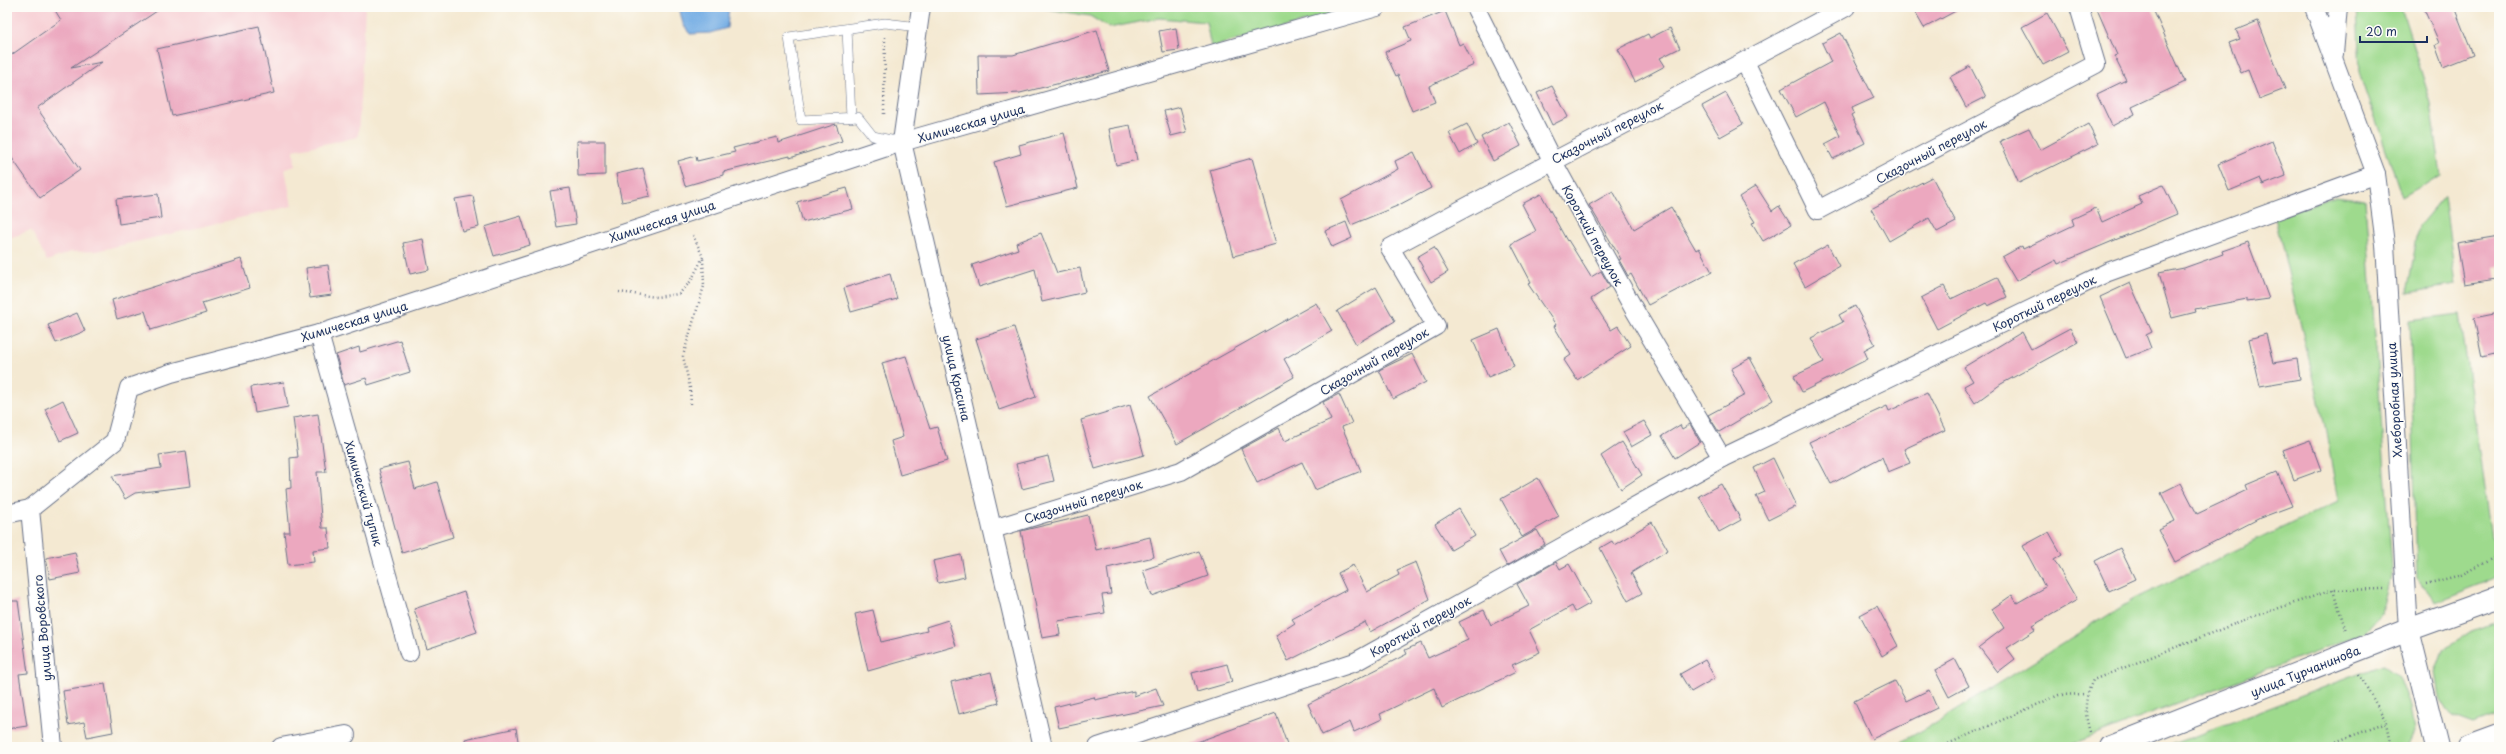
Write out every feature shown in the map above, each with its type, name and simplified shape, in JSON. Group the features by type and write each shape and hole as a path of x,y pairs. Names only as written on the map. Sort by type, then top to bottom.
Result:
{"street":[{"name":"Химическая улица","path":"7,514 30,508 115,441 129,388 171,373 319,334 902,142 1377,7"},
{"name":"Короткий переулок","path":"1475,7 1552,160 1635,311 1722,458"},
{"name":"Сказочный переулок","path":"993,529 1181,471 1436,326 1390,248 1552,160 1745,62 1846,7"},
{"name":"Сказочный переулок","path":"1745,62 1818,210 2096,64 2079,7"},
{"name":"Хлеборобная улица","path":"2314,7 2376,174 2385,244 2408,630 2437,747"},
{"name":"Хлеборобная улица","path":"2334,58 2338,7"},
{"name":"улица Красина","path":"920,15 902,142 1043,747"},
{"name":"Короткий переулок","path":"1098,747 1355,662 1722,458 2108,272 2376,174"},
{"name":"Химический тупик","path":"319,334 409,653"},
{"name":"улица Воровского","path":"30,508 53,747"},
{"name":"улица Турчанинова","path":"2112,747 2408,630 2499,597"},
{"path":"281,747 346,735"},
{"path":"2469,747 2499,736"}],"lane":[{"path":"902,142 873,136 858,117 801,120 789,37 886,23 920,15"},
{"path":"847,29 851,118"}],"path":[{"path":"884,120 886,23"},
{"path":"667,220 693,234 703,257 704,286 682,356 690,388 691,404"},
{"path":"619,292 656,297 679,294 691,281 703,257"},
{"path":"2090,732 2085,714 2086,694 2093,680 2252,617 2326,592 2334,590 2406,589 2461,575 2499,555"},
{"path":"1941,747 2059,695 2086,694"},
{"path":"2322,747 2387,723 2392,747"}],"shaded area":[{"path":"7,7 365,7 358,137 294,150 295,166 285,169 292,206 96,251 71,252 47,261 31,230 7,239"}],"green space":[{"path":"1035,7 1363,7 1211,47 1206,22 1159,18 1109,28 1090,16"},
{"path":"2357,7 2401,7 2431,103 2441,175 2402,197 2360,73"},
{"path":"2336,196 2365,200 2392,567 2381,614 2363,633 2064,747 1892,747 1939,721 2134,599 2338,501 2325,426 2275,218"},
{"path":"2444,196 2456,285 2407,293 2419,226"},
{"path":"2460,314 2491,538 2499,535 2499,577 2435,602 2417,578 2410,320"},
{"path":"2499,621 2499,714 2473,724 2451,716 2439,697 2435,672 2443,649 2470,632"},
{"path":"2383,665 2399,677 2410,706 2414,732 2407,747 2166,747"}],"water":[{"path":"679,7 729,7 727,28 710,33 690,34 683,24"}],"building":[{"path":"53,7 163,7 71,68 102,62 37,108 80,170 40,198 7,151 7,58 61,20"},
{"path":"1912,7 1963,7 1924,28"},
{"path":"2096,7 2152,7 2185,82 2132,107 2135,114 2112,126 2097,94 2126,80 2114,56 2117,55"},
{"path":"2423,7 2454,7 2473,55 2443,67 2435,45 2439,43"},
{"path":"1445,11 1459,45 1463,43 1474,65 1429,86 1435,102 1412,111 1398,75 1396,76 1385,52 1411,41 1405,27"},
{"path":"2047,13 2068,52 2043,65 2022,27"},
{"path":"2258,21 2285,89 2259,99 2248,70 2241,73 2229,43 2240,39 2236,30"},
{"path":"259,26 274,93 172,116 157,49"},
{"path":"1176,28 1179,50 1163,52 1159,31"},
{"path":"1670,28 1680,48 1660,58 1665,66 1635,82 1618,49 1648,34 1650,38"},
{"path":"1097,30 1109,71 1020,93 979,95 978,55 1013,55"},
{"path":"1841,33 1874,98 1852,108 1854,113 1851,115 1865,143 1833,159 1825,144 1840,136 1824,102 1796,117 1781,89 1831,62 1822,43"},
{"path":"1970,66 1986,97 1966,107 1950,77"},
{"path":"1552,86 1568,117 1552,125 1537,93"},
{"path":"1726,93 1743,124 1720,137 1702,106"},
{"path":"1180,107 1187,132 1171,136 1164,111"},
{"path":"1509,122 1521,146 1493,161 1481,137"},
{"path":"836,124 842,141 790,158 790,156 723,172 723,175 685,186 678,161 696,156 697,161 735,152 733,148 777,137 778,143"},
{"path":"1467,124 1477,144 1460,154 1449,133"},
{"path":"2088,124 2098,144 2019,183 2000,141 2029,128 2040,150"},
{"path":"1130,125 1137,160 1116,165 1109,129"},
{"path":"1064,133 1078,188 1007,206 994,162 1021,154 1019,145"},
{"path":"577,141 605,141 605,175 578,176"},
{"path":"2272,141 2286,176 2263,185 2260,178 2229,191 2218,164"},
{"path":"1414,152 1431,188 1397,206 1351,225 1341,200 1398,169 1395,161"},
{"path":"1252,158 1276,244 1234,256 1210,170"},
{"path":"643,168 650,196 622,202 616,174"},
{"path":"1932,177 1956,222 1937,232 1929,218 1889,241 1871,209"},
{"path":"2163,185 2177,214 2058,264 2056,260 2016,281 2002,257 2022,246 2023,249 2074,225 2072,219 2096,208 2102,222 2142,204 2138,196"},
{"path":"1756,186 1772,211 1779,206 1791,225 1763,241 1752,223 1755,222 1739,197"},
{"path":"570,188 576,224 556,227 550,191"},
{"path":"847,188 853,209 803,222 797,202"},
{"path":"1613,191 1634,229 1671,207 1696,250 1699,248 1712,272 1648,305 1631,274 1628,276 1619,260 1621,259 1589,205"},
{"path":"158,194 161,218 119,224 116,199"},
{"path":"1541,194 1567,241 1568,240 1591,277 1601,271 1610,287 1591,299 1611,330 1618,326 1631,346 1577,380 1564,360 1571,355 1554,326 1556,325 1528,284 1531,282 1511,244 1536,231 1522,204"},
{"path":"473,196 479,227 462,231 455,199"},
{"path":"521,216 530,245 494,256 485,227"},
{"path":"1346,222 1352,238 1332,247 1325,231"},
{"path":"1041,233 1057,273 1080,268 1085,292 1042,302 1035,269 979,287 972,265 1018,249 1016,243"},
{"path":"2499,236 2499,266 2494,267 2496,279 2464,284 2457,243"},
{"path":"423,239 429,270 410,274 403,243"},
{"path":"2248,242 2269,299 2247,302 2247,299 2195,309 2196,312 2172,318 2159,273 2184,268 2223,254 2222,251"},
{"path":"1828,245 1839,266 1805,286 1793,264"},
{"path":"1434,247 1448,272 1431,282 1417,257"},
{"path":"241,259 250,288 202,303 206,313 151,330 145,311 117,319 112,300"},
{"path":"328,265 332,295 310,298 306,268"},
{"path":"890,274 897,299 851,312 844,288"},
{"path":"1997,277 2007,297 1988,306 1986,303 1937,329 1921,298 1944,286 1951,299"},
{"path":"2130,283 2152,332 2146,335 2151,348 2126,358 2100,297"},
{"path":"1376,287 1395,321 1356,344 1337,311"},
{"path":"1316,303 1332,331 1284,359 1294,377 1177,444 1150,396"},
{"path":"1855,306 1875,344 1864,350 1868,359 1802,392 1794,376 1824,362 1811,338 1843,322 1839,315"},
{"path":"77,313 85,331 56,343 48,325"},
{"path":"2499,313 2499,353 2482,357 2474,318"},
{"path":"1014,327 1036,397 999,410 976,339"},
{"path":"2070,328 2078,342 2001,384 1975,403 1964,386 1973,381 1964,367 2022,332 2031,349"},
{"path":"1499,329 1514,366 1488,377 1473,340"},
{"path":"2266,334 2273,363 2297,359 2300,379 2260,386 2249,339"},
{"path":"400,340 410,372 368,385 366,378 344,385 336,355 359,347 360,352"},
{"path":"1412,354 1426,382 1393,399 1379,370"},
{"path":"906,356 930,429 937,427 947,461 900,475 891,441 903,437 882,363"},
{"path":"1750,358 1773,400 1719,432 1708,415 1745,395 1731,369"},
{"path":"284,382 288,407 255,413 251,387"},
{"path":"1927,393 1945,430 1904,449 1910,463 1888,472 1882,457 1831,484 1809,442 1887,406 1889,411"},
{"path":"1339,394 1352,423 1342,427 1361,471 1315,490 1302,462 1257,483 1241,449 1279,428 1285,441 1331,420 1323,402"},
{"path":"63,400 78,433 60,441 45,409"},
{"path":"1130,405 1144,455 1095,469 1081,420"},
{"path":"318,414 326,472 317,472 322,528 328,528 330,548 313,550 314,562 288,565 284,532 290,532 286,489 291,488 290,458 298,457 293,418"},
{"path":"1644,421 1652,435 1631,447 1623,432"},
{"path":"1690,424 1700,442 1675,458 1662,436 1680,425 1682,429"},
{"path":"2310,440 2321,470 2294,480 2283,450"},
{"path":"1622,442 1642,475 1621,489 1601,456"},
{"path":"186,451 191,486 135,493 125,499 112,476 161,468 159,455"},
{"path":"1048,456 1054,481 1022,489 1016,464"},
{"path":"1773,458 1796,506 1768,520 1756,496 1765,492 1754,468"},
{"path":"408,462 415,489 437,482 453,537 402,553 379,469"},
{"path":"2277,472 2292,506 2260,518 2175,562 2158,529 2175,521 2161,493 2181,483 2197,514 2248,490 2246,485"},
{"path":"1538,478 1559,516 1522,537 1501,499"},
{"path":"1721,484 1741,520 1719,532 1699,496"},
{"path":"1459,509 1475,536 1451,550 1435,524"},
{"path":"1088,515 1096,550 1150,537 1154,557 1107,568 1111,594 1102,595 1105,613 1058,621 1060,635 1042,638 1021,531"},
{"path":"1652,522 1668,550 1631,573 1642,593 1628,601 1600,548 1612,541 1614,545"},
{"path":"1537,530 1545,544 1507,566 1499,551"},
{"path":"2049,532 2062,555 2054,560 2077,600 2032,626 2035,630 2007,648 2015,659 1998,672 1979,647 2004,628 1992,609 2012,595 2017,603 2045,587 2023,546"},
{"path":"2120,548 2135,579 2109,591 2095,561"},
{"path":"1199,551 1208,576 1152,596 1143,570"},
{"path":"75,552 80,573 50,579 46,558"},
{"path":"961,555 965,577 938,583 933,561"},
{"path":"1416,562 1430,599 1370,632 1365,622 1288,661 1276,635 1295,623 1292,619 1346,590 1338,573 1353,565 1367,592 1399,575 1397,570"},
{"path":"1556,562 1560,569 1569,564 1591,603 1575,612 1572,606 1529,630 1540,652 1512,665 1516,672 1442,708 1434,688 1380,714 1382,719 1354,732 1350,722 1322,735 1308,704 1407,654 1405,650 1421,643 1428,658 1468,640 1459,622 1484,610 1491,625 1529,606 1517,584"},
{"path":"464,592 477,632 427,649 414,609"},
{"path":"7,601 18,601 28,673 19,674 27,726 7,729 7,663 9,663"},
{"path":"1877,606 1898,646 1882,656 1860,615"},
{"path":"873,610 881,642 927,631 926,627 948,620 956,646 868,671 855,614"},
{"path":"1955,659 1969,686 1949,697 1935,670"},
{"path":"1705,660 1715,678 1691,692 1680,674"},
{"path":"1227,664 1232,682 1197,692 1192,673"},
{"path":"991,672 999,703 959,714 951,682"},
{"path":"1895,681 1906,701 1929,690 1937,708 1872,739 1854,701"},
{"path":"105,684 113,732 87,737 84,722 68,725 63,691"},
{"path":"1156,688 1163,706 1059,728 1054,707 1094,697 1095,700 1134,691 1134,696"},
{"path":"1276,713 1288,747 1190,747 1189,745"},
{"path":"516,728 519,747 466,747 465,739"}]}
